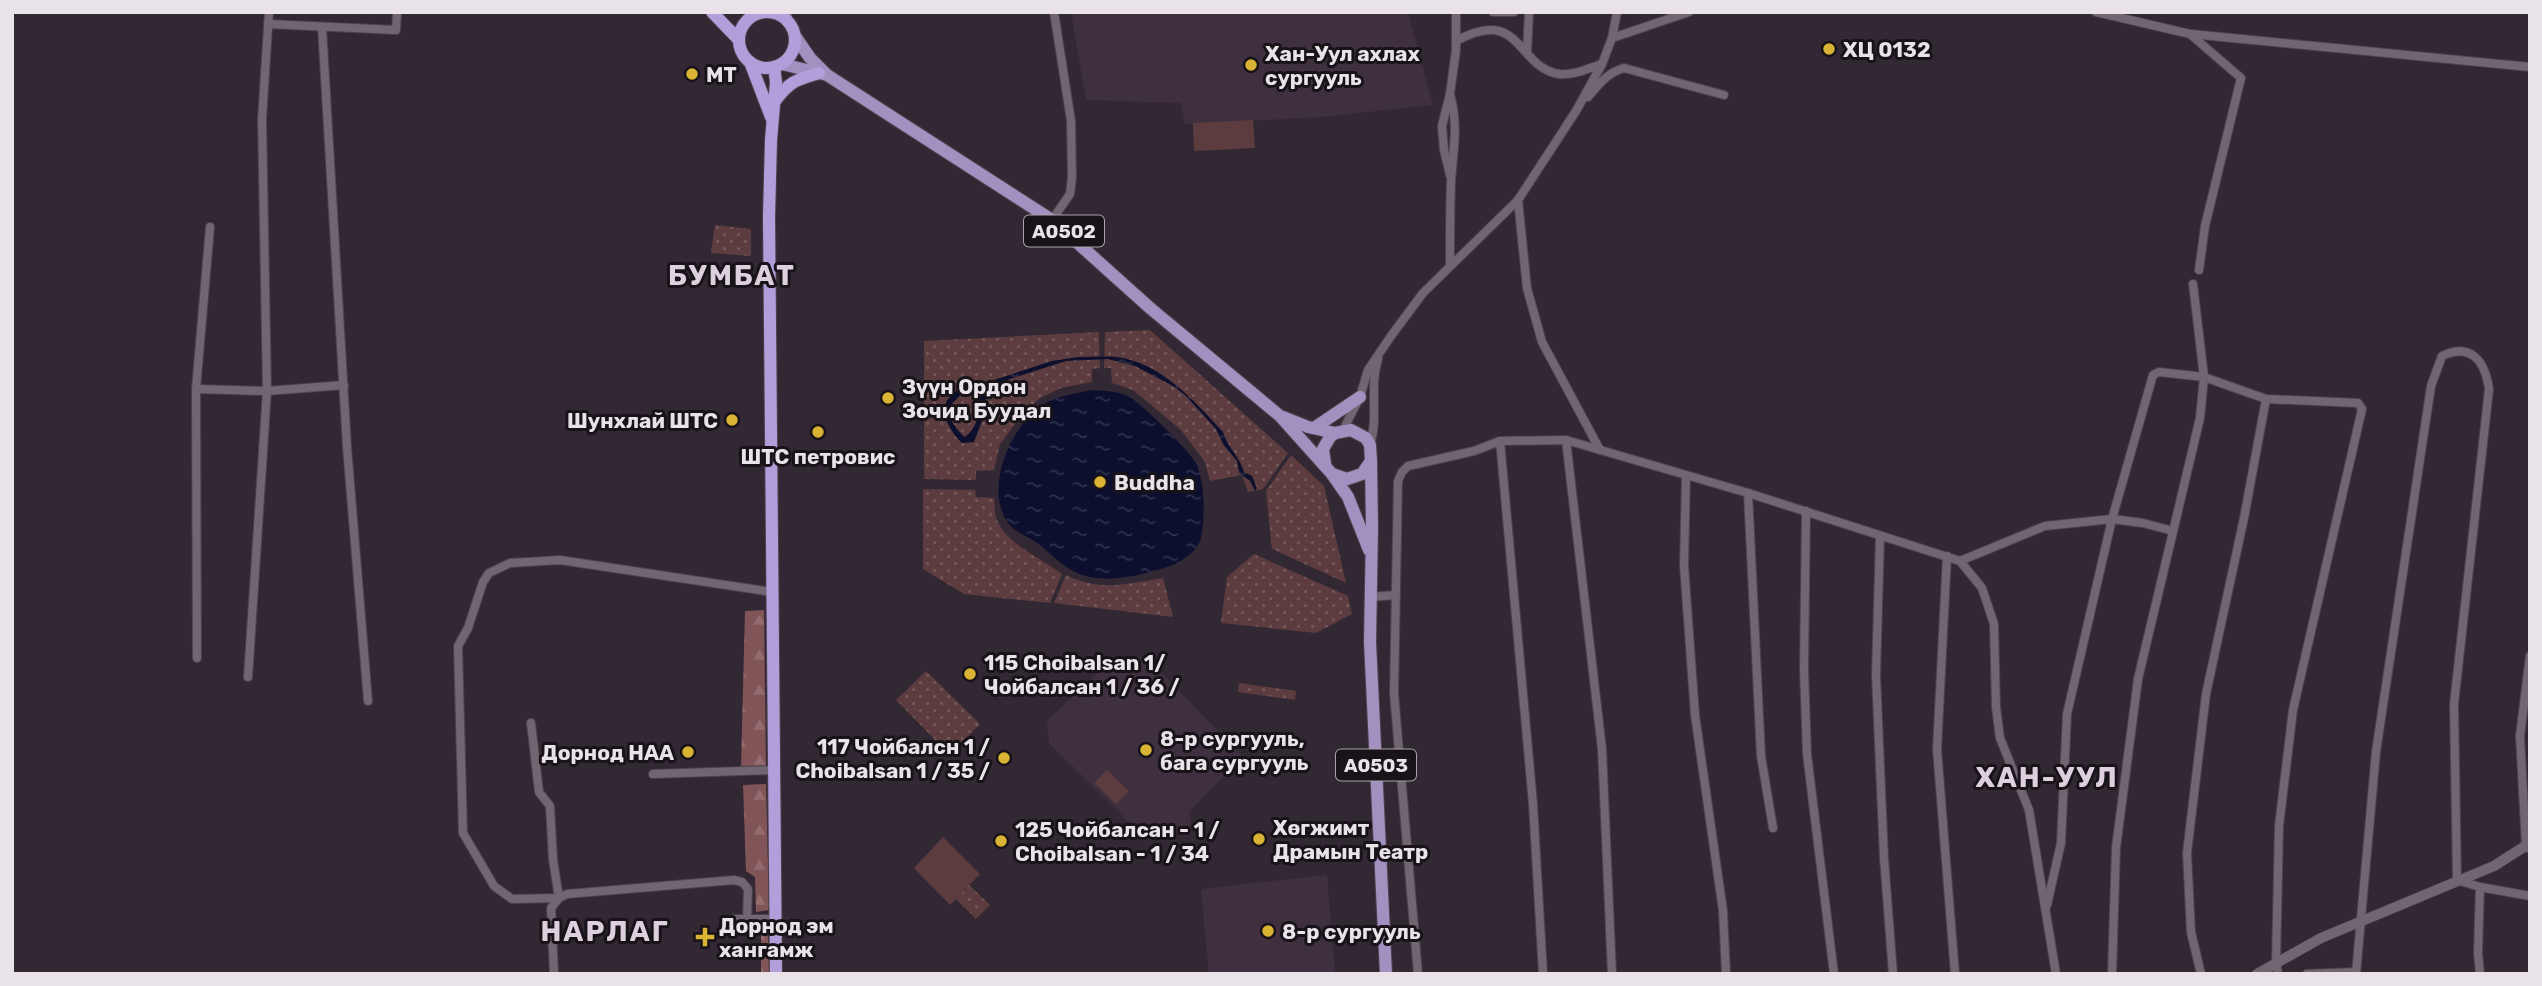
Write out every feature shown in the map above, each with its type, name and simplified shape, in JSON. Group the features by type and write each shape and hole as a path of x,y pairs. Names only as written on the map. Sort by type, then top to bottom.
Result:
{"highway":[{"path":"712,12 739,40 772,121"},
{"name":"A0502","path":"739,40 740,32 750,14 773,13 787,17 795,36"},
{"path":"776,974 769,217 772,121 778,66 793,52 795,36"},
{"name":"A0502","path":"750,62 766,68 778,66"},
{"path":"774,101 786,86 795,80 823,74"}],"main road":[{"name":"A0502","path":"795,36 823,74 1052,220 1150,308 1280,416 1329,468"},
{"name":"A0502","path":"778,66 823,74"},
{"path":"1314,428 1360,397"},
{"name":"A0502","path":"1280,416 1314,428 1359,433 1370,445"},
{"path":"1339,431 1323,449 1329,468 1347,479 1362,474 1371,461 1370,445"},
{"name":"A0503","path":"1371,461 1370,649 1386,974"},
{"name":"A0503","path":"1329,468 1348,497 1371,557"}],"street":[{"path":"248,677 267,391 262,119 269,12"},
{"path":"268,24 396,30 397,12"},
{"path":"1052,220 1070,194 1072,177 1071,121 1054,12"},
{"path":"1451,179 1442,126 1450,94 1457,41 1456,12"},
{"path":"1492,29 1493,12 1514,12"},
{"path":"1527,52 1529,12"},
{"path":"1339,431 1360,397 1368,370 1423,293 1518,200 1576,111 1602,64 1612,38 1616,12"},
{"path":"1612,38 1689,12"},
{"path":"2096,12 2190,34 2530,67"},
{"path":"322,27 344,385 368,701"},
{"path":"1457,41 1475,30 1492,29 1517,41 1546,70 1562,74 1602,64"},
{"path":"2190,34 2241,78 2205,226 2199,270"},
{"path":"1576,111 1602,79 1613,71 1624,68 1724,95"},
{"path":"1450,94 1456,129 1451,179 1450,265"},
{"path":"1518,200 1527,288 1542,342 1600,450"},
{"path":"197,658 196,389 210,227"},
{"path":"2112,974 2116,848 2138,679 2200,418 2204,377 2193,284"},
{"path":"1370,445 1373,435 1376,363 1381,350"},
{"path":"2307,974 2356,973 2376,752 2431,386 2442,356 2453,351 2469,353 2481,362 2487,372 2489,389 2454,704 2457,880"},
{"path":"2046,910 2061,843 2067,714 2112,519 2153,375 2159,372 2204,377 2266,398 2358,402 2362,409 2293,710 2279,826 2277,968"},
{"path":"196,389 267,391 344,385"},
{"path":"2201,974 2191,932 2187,853 2206,694 2245,518 2266,398"},
{"path":"1566,440 1602,749 1612,974"},
{"path":"1418,974 1394,693 1398,481 1408,466 1474,451 1500,441 1566,440 1748,493 1960,561 1982,588 1994,624 1996,707 2000,738 2029,810 2056,974"},
{"path":"1500,441 1533,804 1543,974"},
{"path":"1686,476 1684,565 1695,715 1723,911 1726,974"},
{"path":"1748,493 1760,756 1773,828"},
{"path":"1806,512 1804,669 1807,754 1834,974"},
{"path":"1960,561 2045,526 2112,519 2173,531"},
{"path":"1880,536 1876,675 1884,858 1893,974"},
{"path":"1947,556 1937,749 1955,974"},
{"path":"559,898 512,899 494,886 463,833 458,646 468,628 483,582 489,573 510,563 560,560 772,592"},
{"path":"1370,597 1396,595"},
{"path":"2257,974 2277,968 2321,938 2494,866 2528,846 2520,736 2530,656"},
{"path":"531,723 539,792 550,806 553,860 559,898"},
{"path":"653,774 775,770"},
{"path":"554,974 551,908 559,898 567,894 734,880 748,889 747,919"},
{"path":"2457,880 2530,896"},
{"path":"2480,887 2480,974"},
{"path":"734,919 776,919"}],"shaded area":[{"name":"Хан-Уул ахлах сургууль","path":"1071,12 1408,12 1433,105 1321,117 1185,124 1181,103 1086,100"},
{"path":"1253,120 1255,148 1194,151 1193,123"},
{"path":"715,225 751,229 751,256 711,253"},
{"path":"1150,330 1288,453 1263,489 1248,492 1242,475 1210,481 1205,462 1181,430 1133,390 1112,383 1111,368 1104,368 1105,332"},
{"path":"1099,332 1100,368 1092,369 1092,382 1061,388 1040,398 1022,415 1000,444 994,470 976,471 976,480 924,479 924,341"},
{"path":"1291,455 1324,486 1346,583 1272,549 1266,491"},
{"path":"923,489 975,490 976,497 994,498 996,518 1008,536 1062,574 1050,603 964,594 923,569"},
{"path":"1254,554 1348,596 1352,614 1316,633 1221,623 1227,577"},
{"path":"1066,575 1102,585 1163,578 1173,617 1054,603"},
{"name":"8-р сургууль, бага сургууль","path":"1145,656 1243,757 1190,811 1192,834 1153,831 1128,821 1049,743 1047,721 1110,661"},
{"path":"926,671 980,724 950,755 896,700"},
{"path":"1239,683 1296,691 1295,700 1238,692"},
{"path":"1107,770 1129,791 1116,804 1094,783"},
{"path":"943,837 980,874 950,905 914,868"},
{"name":"8-р сургууль","path":"1327,875 1335,974 1209,974 1201,889"},
{"path":"969,885 990,905 976,919 956,899"}],"green space":[{"path":"764,610 766,767 741,767 745,611"},
{"path":"766,784 769,910 756,912 755,877 746,871 743,785"},
{"path":"768,928 769,974 761,974 761,929"}],"water":[{"path":"1078,357 1117,357 1133,361 1163,375 1189,396 1223,432 1244,472 1252,476 1257,488 1255,491 1250,481 1239,473 1237,461 1223,444 1216,429 1185,395 1135,366 1108,359 1066,361 988,386 982,421 974,442 962,443 956,436 943,411 947,400 969,380 985,383 1052,361","holes":["970,385 978,386 978,415 974,427 965,437 953,424 948,408"]},
{"path":"1090,390 1116,392 1131,398 1167,430 1197,465 1204,501 1201,538 1191,554 1173,565 1128,577 1094,578 1073,571 1013,528 1006,520 1000,506 1000,473 1012,440 1021,426 1049,401"}],"place":[{"name":"ХЦ 0132","path":"1829,49"},
{"name":"Хан-Уул ахлах сургууль","path":"1251,65"},
{"name":"MT","path":"692,74"},
{"name":"Зүүн Ордон Зочид Буудал","path":"888,398"},
{"name":"Шунхлай ШТС","path":"732,420"},
{"name":"ШТС петровис","path":"818,432"},
{"name":"Buddha","path":"1100,482"},
{"name":"115 Choibalsan 1/ Чойбалсан 1 / 36 /","path":"970,674"},
{"name":"8-р сургууль, бага сургууль","path":"1146,750"},
{"name":"Дорнод НАА","path":"688,752"},
{"name":"117 Чойбалсн 1 / Choibalsan 1 / 35 /","path":"1004,758"},
{"name":"Хөгжимт Драмын Театр","path":"1259,839"},
{"name":"125 Чойбалсан - 1 / Choibalsan - 1 / 34","path":"1001,841"},
{"name":"8-р сургууль","path":"1268,931"},
{"name":"Дорнод эм хангамж","path":"705,937"}],"district":[{"name":"БУМБАТ","path":"732,275"},
{"name":"ХАН-УУЛ","path":"2047,777"},
{"name":"НАРЛАГ","path":"605,931"}]}
